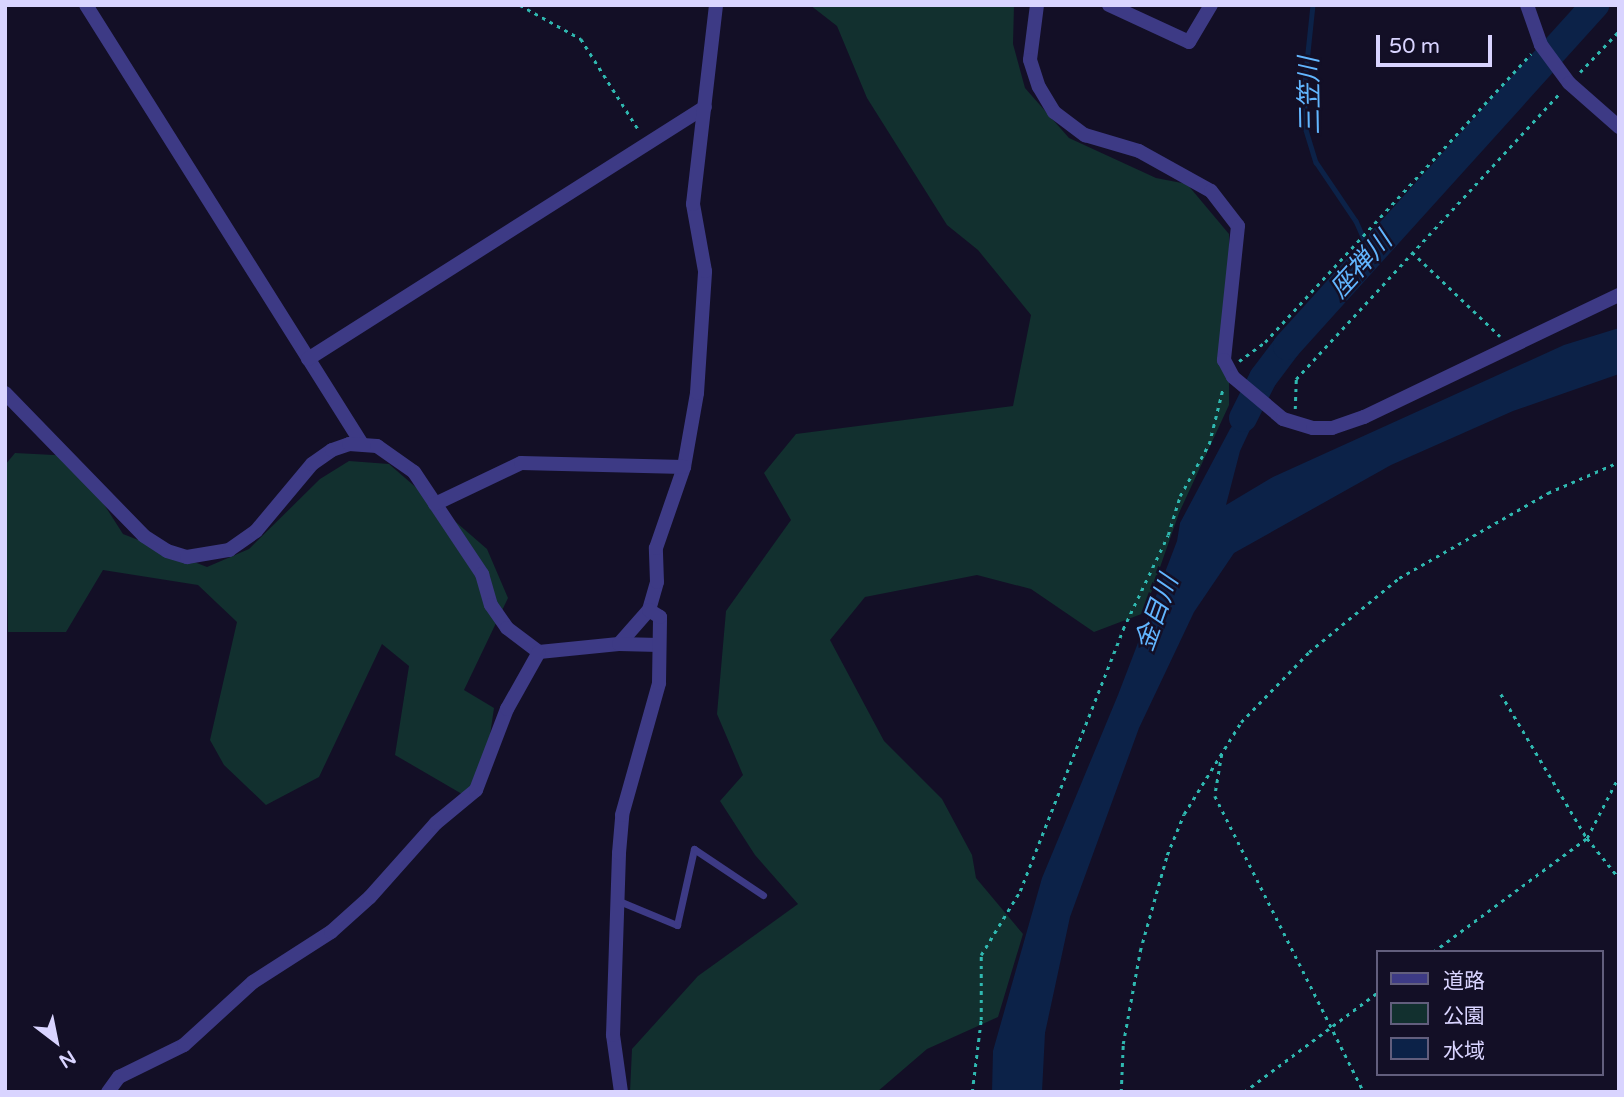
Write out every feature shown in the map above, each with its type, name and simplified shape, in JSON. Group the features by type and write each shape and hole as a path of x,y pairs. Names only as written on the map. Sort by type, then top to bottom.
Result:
{"street":[{"path":"86,5 362,444"},
{"path":"619,644 649,610 657,582 656,548 684,467 697,393 705,271 693,204 716,5"},
{"path":"1037,5 1030,60 1039,87 1054,112 1085,135 1139,151 1210,191 1238,226 1230,373 1289,421 1332,428 1364,417 1619,295"},
{"path":"1109,5 1189,42 1211,5"},
{"path":"1527,5 1541,45 1569,83 1619,127"},
{"path":"308,359 705,107"},
{"path":"5,393 144,536 167,551 187,557 229,551 256,531 312,464 332,450 362,444 377,446 414,472 482,574 491,605 507,628 539,652 619,644 659,645"},
{"path":"435,504 521,463 684,467"},
{"path":"621,1092 613,1035 621,815 656,700 660,617 649,610"},
{"path":"108,1092 119,1077 184,1045 253,982 331,932 370,897 436,823 477,790 508,709 539,652"}],"lane":[{"path":"619,901 677,925 694,849 763,895"}],"path":[{"path":"520,5 581,39 647,144"},
{"path":"1289,421 1296,379 1619,31"},
{"path":"972,1092 981,1020 981,956 1020,891 1123,629 1168,535 1180,496 1209,444 1230,373 1265,342 1366,230 1541,45"},
{"path":"1412,252 1510,345"},
{"path":"1122,1092 1123,1044 1140,951 1167,855 1184,814 1241,722 1309,652 1399,578 1548,493 1619,462"},
{"path":"1501,694 1587,838 1619,878"},
{"path":"1222,751 1214,796 1364,1092"},
{"path":"1436,950 1587,838 1619,776"},
{"path":"1244,1092 1376,994"}],"green space":[{"path":"810,5 1014,5 1013,44 1025,88 1069,138 1156,178 1187,184 1229,234 1229,405 1179,513 1144,613 1094,632 1031,589 977,575 865,597 830,640 884,741 942,799 972,855 976,878 1023,934 998,1017 927,1049 877,1092 630,1092 632,1049 698,976 798,904 755,855 720,801 743,775 717,714 726,611 791,520 764,473 796,434 1013,406 1031,315 978,250 947,225 867,98 837,26"},
{"path":"15,453 73,456 123,534 207,567 249,549 320,479 349,461 389,464 487,549 508,598 464,690 494,708 484,776 462,794 395,755 409,666 382,644 319,777 266,805 224,765 210,740 237,622 198,585 103,570 66,632 8,632 5,465"}],"water":[{"name":"金目川","path":"1619,328 1619,374 1513,411 1391,465 1234,553 1194,612 1139,728 1070,917 1045,1033 1042,1092 992,1092 993,1051 1042,878 1118,695 1177,541 1180,523 1230,429 1291,342 1240,451 1226,505 1273,477 1564,345"}],"waterway":[{"name":"三笠川","path":"1313,5 1304,90 1306,130 1316,162 1356,221 1371,254"},
{"name":"座禅川","path":"1243,418 1263,378 1287,346 1595,5"}]}
